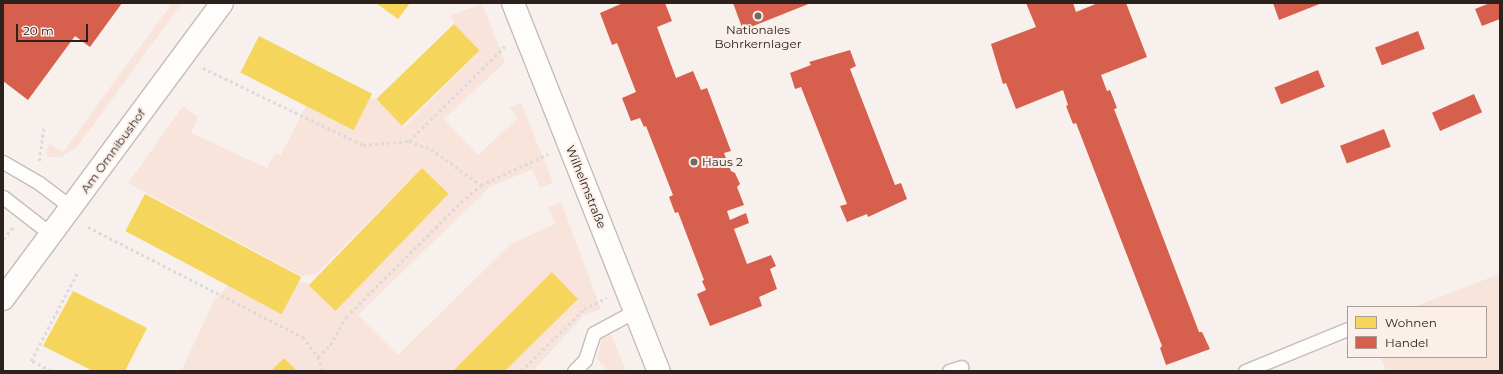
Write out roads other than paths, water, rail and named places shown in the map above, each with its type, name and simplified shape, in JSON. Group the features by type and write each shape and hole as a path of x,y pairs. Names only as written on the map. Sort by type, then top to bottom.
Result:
{"street":[{"name":"Am Omnibushof","path":"3,299 72,208 222,3"},
{"name":"Wilhelmstraße","path":"513,3 659,371"}],"lane":[{"path":"3,162 39,183 72,208"},
{"path":"3,197 52,235"},
{"path":"574,371 585,360 594,333 635,311"},
{"path":"1245,371 1347,329"}],"place":[{"name":"Nationales Bohrkernlager","path":"758,16"},
{"name":"Haus 2","path":"694,162"}]}
